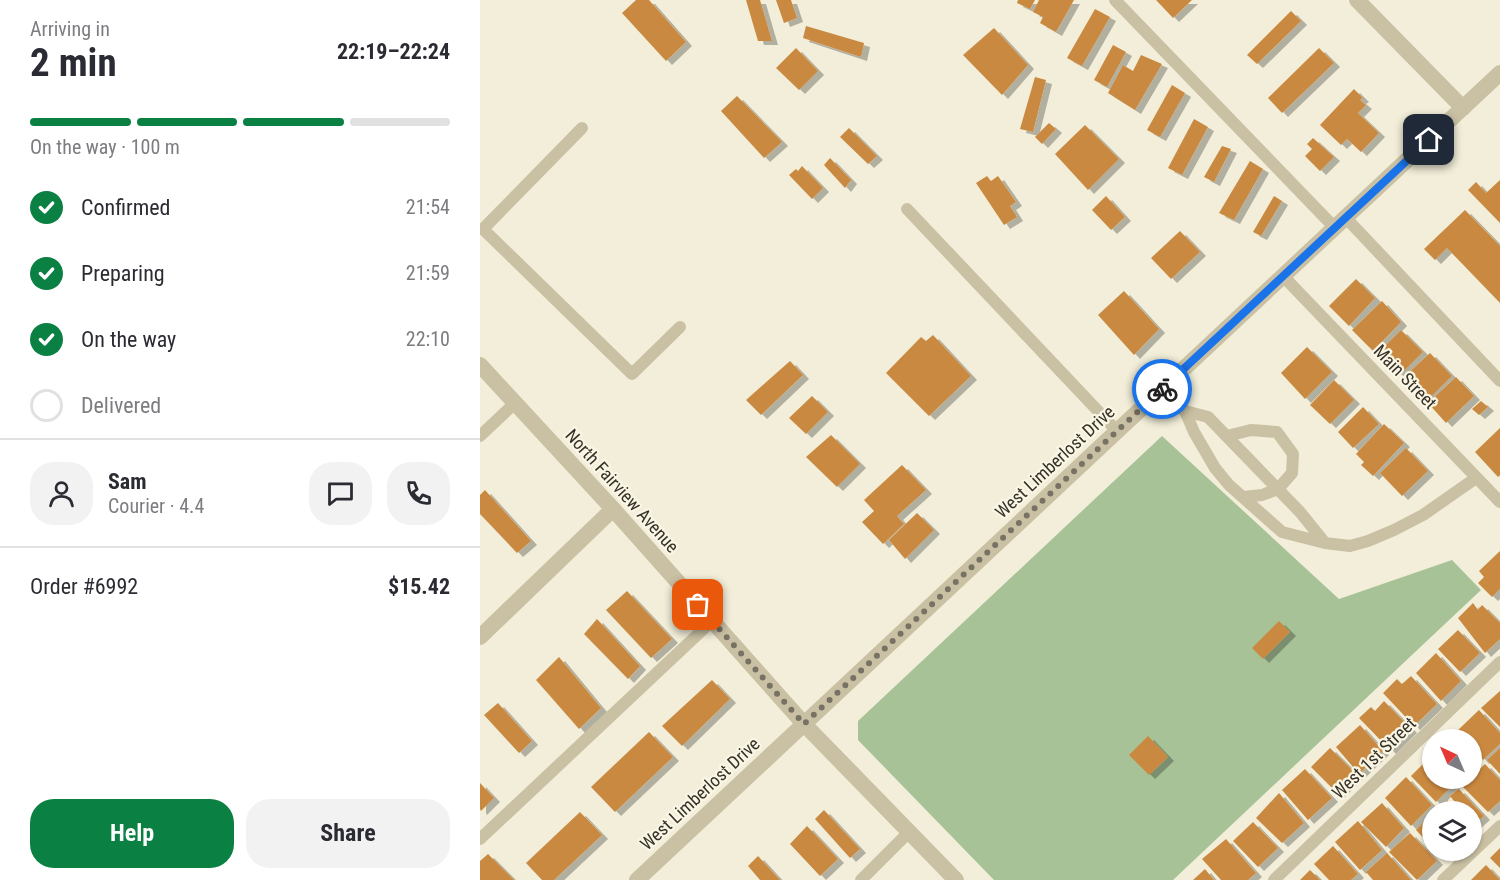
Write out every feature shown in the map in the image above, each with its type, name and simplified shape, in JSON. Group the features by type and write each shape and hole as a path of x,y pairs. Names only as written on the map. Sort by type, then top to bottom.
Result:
{"street":[{"path":"1357,0 1462,108"},
{"name":"West Limberlost Drive","path":"638,880 1500,73"},
{"name":"North Fairview Avenue","path":"480,365 613,509 804,724 956,880"},
{"path":"480,638 613,509"}],"lane":[{"path":"1115,0 1500,381"},
{"path":"582,128 481,229 632,374 680,327"},
{"path":"907,209 1117,431"},
{"name":"Main Street","path":"1283,276 1500,502"},
{"path":"1163,388 1185,411 1194,432 1215,468 1229,485 1282,532 1325,543 1350,546 1368,541 1423,514 1476,478"},
{"path":"480,436 515,403"},
{"path":"1185,411 1208,417 1300,512 1325,543"},
{"path":"1227,436 1251,430 1277,432 1293,454 1292,473 1278,489 1262,495 1244,497"},
{"path":"480,839 712,621"},
{"name":"West 1st Street","path":"1274,880 1500,662"},
{"path":"1443,880 1500,826"},
{"path":"861,880 909,832"}],"green space":[{"path":"1162,436 1339,599 1452,560 1481,590 1173,880 994,880 858,740 858,721"}],"building":[{"path":"636,0 649,0 686,42 666,61 622,13"},
{"path":"746,0 760,0 772,41 758,41"},
{"path":"776,0 791,0 797,18 784,23"},
{"path":"1018,0 1035,0 1030,9 1017,3"},
{"path":"1039,0 1074,0 1056,32 1040,23 1043,17 1033,12"},
{"path":"1156,0 1192,0 1173,18"},
{"path":"1095,9 1110,17 1082,66 1067,58"},
{"path":"1291,11 1301,21 1257,64 1247,55"},
{"path":"806,26 864,43 861,57 803,38"},
{"path":"994,28 1028,65 1002,95 963,55"},
{"path":"1113,45 1126,52 1107,87 1094,80"},
{"path":"796,48 818,71 799,90 776,68"},
{"path":"1319,48 1334,63 1282,113 1268,98"},
{"path":"1141,55 1162,64 1135,110 1108,93 1123,65 1133,71"},
{"path":"1035,77 1046,80 1033,132 1020,129"},
{"path":"1172,85 1185,93 1160,137 1147,130"},
{"path":"1354,89 1366,105 1358,113 1379,133 1361,152 1347,139 1341,145 1320,125"},
{"path":"737,96 782,142 764,158 721,111"},
{"path":"1194,119 1208,127 1182,175 1168,168"},
{"path":"1049,123 1056,129 1042,144 1035,137"},
{"path":"1085,125 1119,159 1088,190 1055,154"},
{"path":"849,128 877,156 868,164 840,137"},
{"path":"1313,138 1334,157 1320,171 1305,156 1312,149 1307,144"},
{"path":"1222,146 1231,149 1214,182 1204,177"},
{"path":"830,158 851,180 845,188 824,165"},
{"path":"1250,161 1263,169 1234,220 1219,213"},
{"path":"802,166 823,188 812,199 789,175 796,169 798,171"},
{"path":"987,176 991,181 998,176 1016,202 1010,206 1017,217 1004,225 976,183"},
{"path":"1500,180 1500,223 1468,190 1476,182 1486,193"},
{"path":"1106,196 1125,217 1111,230 1092,210"},
{"path":"1274,196 1282,201 1261,236 1253,232"},
{"path":"1465,210 1500,246 1500,303 1447,248 1435,260 1424,249"},
{"path":"1180,231 1200,252 1171,279 1151,258"},
{"path":"1356,279 1375,298 1349,326 1329,306"},
{"path":"1124,291 1159,329 1134,355 1098,315"},
{"path":"1382,301 1401,322 1373,351 1352,330"},
{"path":"1401,330 1423,352 1400,375 1378,353"},
{"path":"933,335 971,376 929,416 886,373 921,337 926,341"},
{"path":"1307,347 1332,372 1305,399 1281,373"},
{"path":"1430,353 1452,376 1425,403 1403,378"},
{"path":"790,361 803,375 761,415 746,400"},
{"path":"1456,377 1474,396 1446,423 1428,403"},
{"path":"1334,380 1354,400 1330,424 1310,405"},
{"path":"812,396 828,412 806,434 789,418"},
{"path":"1481,401 1488,407 1479,415 1472,409"},
{"path":"1363,407 1379,424 1353,448 1338,432"},
{"path":"1384,424 1404,443 1373,476 1361,465 1364,462 1356,454"},
{"path":"1500,428 1500,475 1498,477 1475,452"},
{"path":"831,435 860,464 837,487 806,457"},
{"path":"1406,448 1428,471 1402,496 1380,473"},
{"path":"902,465 926,490 897,516 904,524 883,544 862,522 874,511 864,500"},
{"path":"485,490 531,541 517,553 480,514 480,495"},
{"path":"917,513 934,530 905,559 889,540"},
{"path":"1500,551 1500,589 1492,597 1478,583 1484,577 1479,571"},
{"path":"627,591 672,639 651,658 606,610"},
{"path":"1473,603 1478,610 1482,605 1500,623 1500,639 1485,653 1458,618"},
{"path":"597,619 640,666 628,679 584,634"},
{"path":"1279,621 1290,632 1263,659 1252,648"},
{"path":"1458,630 1480,653 1460,672 1438,649"},
{"path":"1436,653 1461,681 1441,701 1416,673"},
{"path":"559,657 601,708 579,729 536,680"},
{"path":"1411,676 1437,704 1414,726 1383,693 1397,679 1402,684"},
{"path":"712,680 730,699 682,746 662,726"},
{"path":"1500,691 1500,727 1481,708"},
{"path":"1384,701 1411,729 1390,750 1359,718 1371,707 1375,711"},
{"path":"498,703 532,741 519,753 484,715"},
{"path":"1479,710 1500,733 1500,744 1483,760 1482,729 1459,729"},
{"path":"1360,725 1383,751 1359,774 1336,747"},
{"path":"649,732 673,757 615,812 591,787"},
{"path":"1148,736 1168,757 1149,775 1129,755"},
{"path":"1330,748 1357,775 1338,794 1311,767"},
{"path":"1500,748 1500,774 1487,760"},
{"path":"1485,764 1500,780 1500,801 1488,812 1482,806 1482,801 1477,801 1465,789 1482,789 1482,767"},
{"path":"1422,765 1422,787 1411,776"},
{"path":"1305,769 1332,798 1308,820 1282,790"},
{"path":"1406,777 1428,801 1422,801 1422,815 1411,826 1385,798"},
{"path":"480,783 494,798 481,811 480,809"},
{"path":"1424,789 1449,789 1437,801"},
{"path":"1459,789 1470,801 1454,801 1450,796"},
{"path":"1279,793 1304,823 1282,843 1256,818"},
{"path":"1382,803 1404,828 1386,847 1361,822"},
{"path":"824,810 860,849 850,858 815,819"},
{"path":"580,812 602,835 554,880 542,880 526,863"},
{"path":"1358,821 1382,850 1360,870 1335,842"},
{"path":"1253,822 1278,848 1258,867 1233,841"},
{"path":"1422,824 1422,836 1416,830"},
{"path":"807,826 838,859 820,876 790,844"},
{"path":"1410,833 1422,845 1422,861 1437,861 1417,880 1389,852"},
{"path":"1226,839 1256,873 1248,880 1221,880 1202,859"},
{"path":"1333,846 1358,874 1351,880 1329,880 1314,864"},
{"path":"1500,848 1500,868 1490,858"},
{"path":"1387,853 1411,880 1373,880 1366,872"},
{"path":"488,854 514,880 480,880 480,861"},
{"path":"758,856 780,880 760,880 748,866"},
{"path":"1486,865 1500,880 1471,880"},
{"path":"1205,869 1214,880 1193,880"},
{"path":"1310,870 1320,880 1300,880"}],"way so far":[{"path":"698,605 804,724 1162,389"}],"route":[{"path":"1162,389 1429,140"}]}
